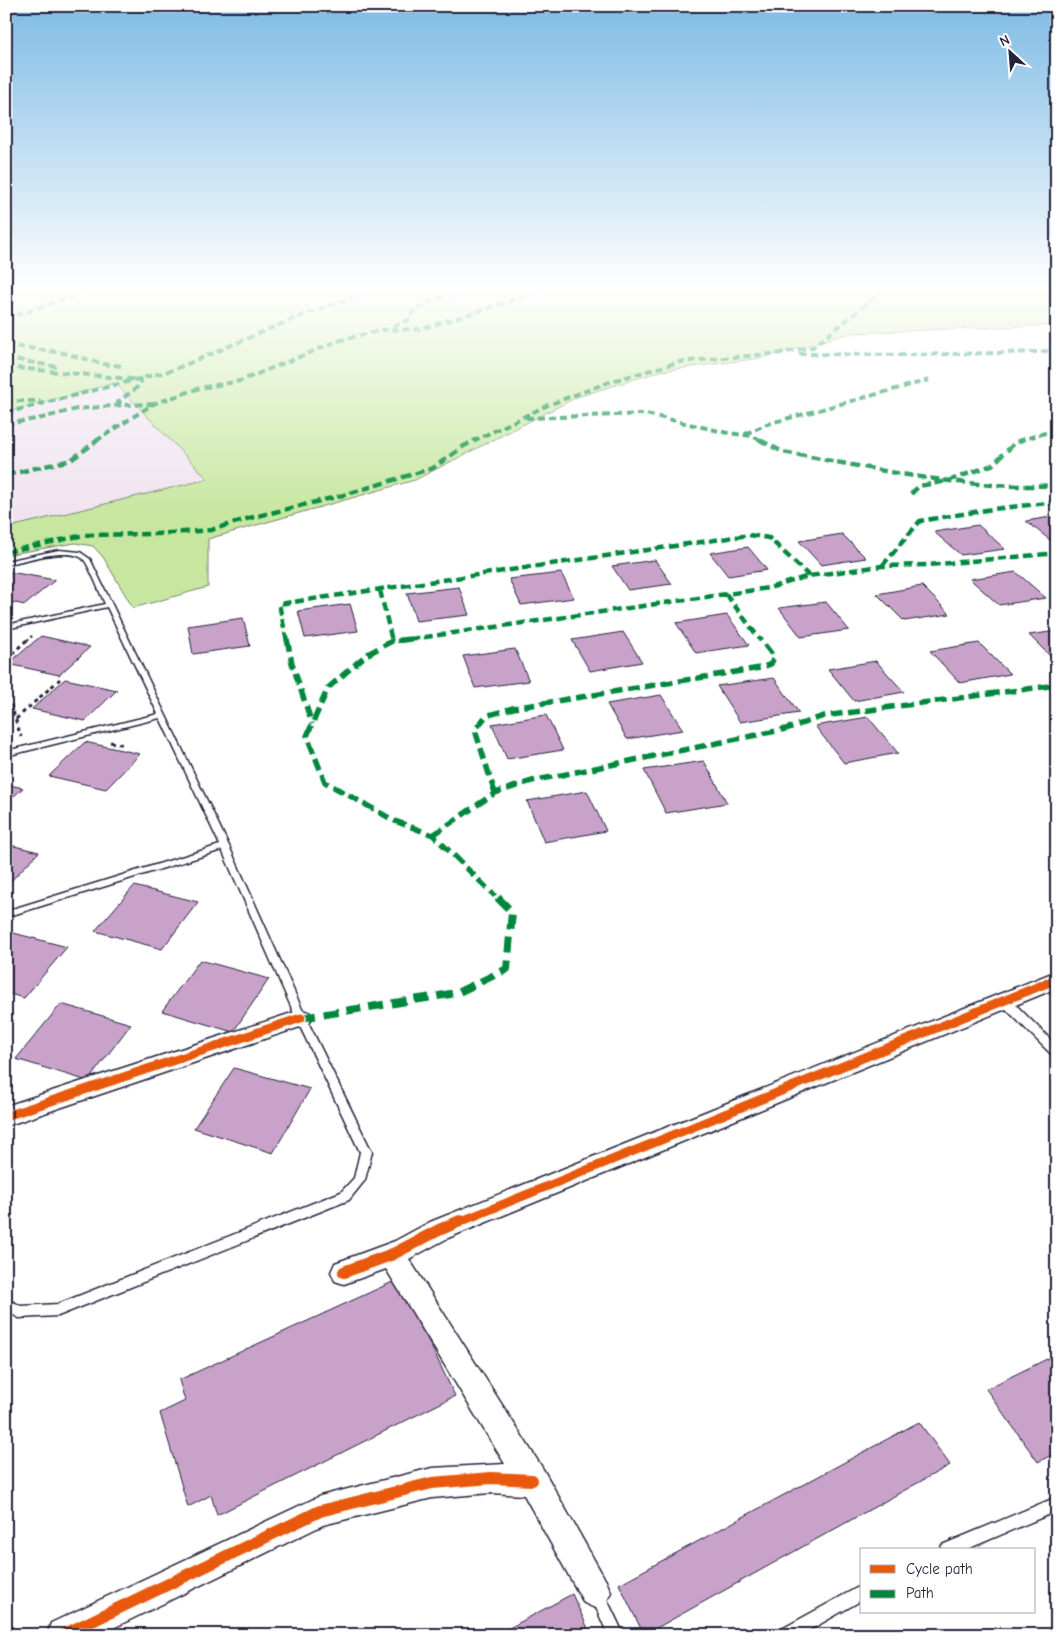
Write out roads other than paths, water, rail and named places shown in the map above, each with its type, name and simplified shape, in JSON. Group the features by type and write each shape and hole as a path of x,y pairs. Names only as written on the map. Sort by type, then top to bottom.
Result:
{"street":[{"path":"344,1272 392,1256 414,1246 439,1230 1057,979"},
{"path":"6,1116 301,1018"},
{"path":"392,1256 532,1480 595,1592"},
{"path":"63,1635 320,1511 432,1483 491,1478 532,1480"}],"lane":[{"path":"6,563 59,552 78,553 87,560 164,715 225,846 301,1018 366,1152 359,1180 345,1196 58,1310 19,1312 6,1304"},
{"path":"6,627 108,605"},
{"path":"6,754 164,715"},
{"path":"6,914 225,846"},
{"path":"1004,1000 1057,1053"},
{"path":"952,1548 1057,1504"},
{"path":"595,1592 616,1635"},
{"path":"786,1635 860,1593"}]}
